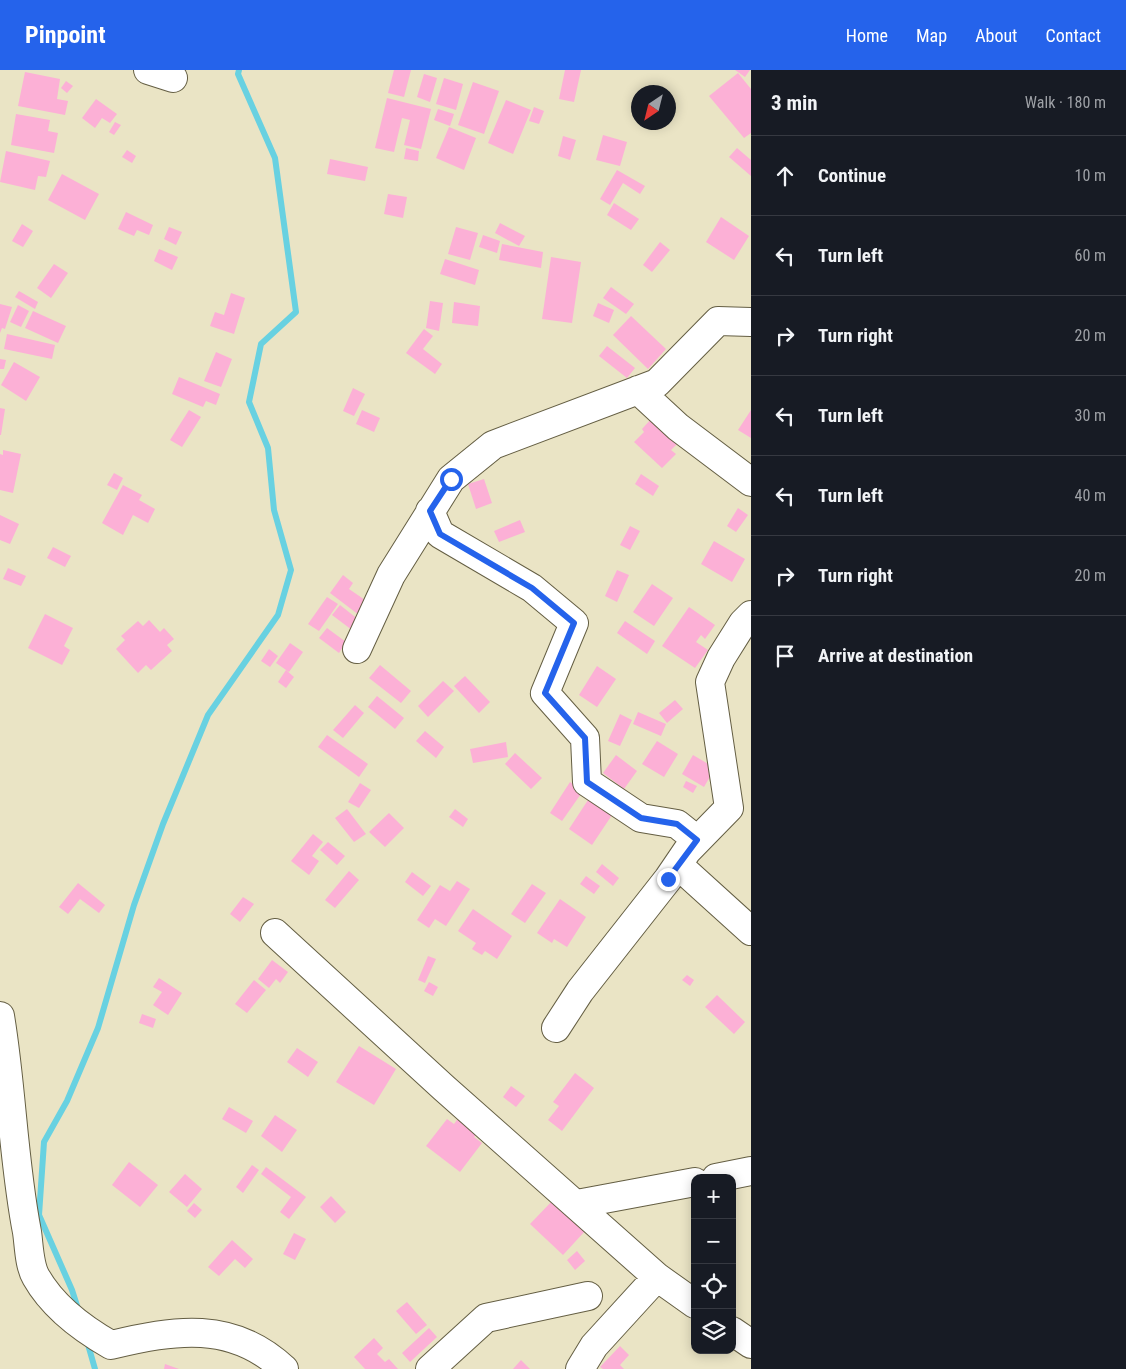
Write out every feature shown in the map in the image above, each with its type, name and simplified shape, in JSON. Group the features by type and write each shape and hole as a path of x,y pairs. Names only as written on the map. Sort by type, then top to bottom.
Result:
{"street":[{"path":"357,649 391,575 451,479 493,445 657,383 718,321 751,322"},
{"path":"638,390 678,427 751,482"},
{"path":"430,511 440,534 532,588 574,623 545,693 585,738 587,782 641,818 677,824 697,840"},
{"path":"556,1028 580,991 697,840 729,808 710,682 721,658 743,623 751,615"},
{"path":"678,865 751,931"},
{"path":"275,934 444,1088 577,1204 657,1277 691,1301"},
{"path":"0,1016 6,1054 19,1192 34,1274 50,1298 84,1330 111,1346 191,1331 243,1340 275,1360 284,1369"},
{"path":"736,1174 751,1171"},
{"path":"577,1204 691,1183"},
{"path":"580,1369 594,1346 657,1277"},
{"path":"430,1369 486,1318 588,1296"},
{"path":"736,1334 751,1344"}],"building":[{"path":"394,70 411,70 404,97 388,93"},
{"path":"565,70 581,70 574,102 559,99"},
{"path":"735,70 750,70 745,77"},
{"path":"25,72 60,79 57,99 68,101 65,115 18,106"},
{"path":"738,73 751,89 751,133 744,138 709,96"},
{"path":"424,74 437,78 430,102 417,97"},
{"path":"444,78 463,84 456,110 436,104"},
{"path":"66,81 73,86 67,93 61,88"},
{"path":"473,82 499,91 484,134 458,125"},
{"path":"387,98 431,109 421,149 404,145 410,120 402,118 394,152 375,148"},
{"path":"96,99 117,114 110,123 102,118 95,128 82,118"},
{"path":"506,100 531,110 513,154 488,143"},
{"path":"534,107 544,111 539,124 529,121"},
{"path":"438,109 454,114 450,126 434,120"},
{"path":"16,114 50,120 48,131 58,133 54,153 11,145"},
{"path":"115,122 121,125 114,135 109,132"},
{"path":"449,127 476,138 464,170 436,158"},
{"path":"603,135 627,142 620,166 596,160"},
{"path":"563,136 576,140 570,160 558,156"},
{"path":"406,148 419,151 418,161 404,159"},
{"path":"737,148 751,160 751,176 729,157"},
{"path":"127,150 136,156 132,163 122,157"},
{"path":"6,151 50,161 46,177 38,176 35,190 0,182"},
{"path":"330,159 368,167 365,181 327,174"},
{"path":"617,170 645,186 640,194 623,183 610,205 600,199"},
{"path":"62,174 99,194 85,220 48,200"},
{"path":"388,194 407,197 403,218 384,214"},
{"path":"614,203 639,219 631,230 607,215"},
{"path":"126,212 153,225 149,235 137,230 134,236 118,229"},
{"path":"721,217 749,236 734,260 706,242"},
{"path":"500,223 525,236 519,246 495,233"},
{"path":"22,224 33,231 23,247 12,241"},
{"path":"169,227 182,232 176,245 164,239"},
{"path":"456,227 478,233 470,260 448,254"},
{"path":"483,235 500,241 497,253 479,247"},
{"path":"660,242 670,250 652,272 643,265"},
{"path":"502,244 543,252 541,268 499,260"},
{"path":"159,249 178,257 172,270 154,261"},
{"path":"551,257 581,262 572,323 542,319"},
{"path":"445,259 479,270 475,285 440,274"},
{"path":"54,264 68,273 51,298 37,288"},
{"path":"611,287 634,304 626,314 603,298"},
{"path":"19,291 38,302 35,309 15,297"},
{"path":"231,293 245,298 234,334 210,326 215,312 224,315"},
{"path":"430,301 443,303 439,331 426,328"},
{"path":"454,302 480,306 478,326 452,323"},
{"path":"598,303 614,310 609,323 593,316"},
{"path":"0,304 12,307 5,329 2,328 0,333"},
{"path":"18,305 29,311 21,327 10,322"},
{"path":"33,311 66,326 58,343 25,328"},
{"path":"631,316 666,349 648,369 613,335"},
{"path":"424,329 433,336 423,349 442,364 435,374 406,353"},
{"path":"7,334 55,345 52,359 4,349"},
{"path":"607,346 635,368 627,378 599,356"},
{"path":"216,352 232,359 221,387 204,381"},
{"path":"0,359 6,360 4,369 0,369"},
{"path":"14,362 40,377 26,401 1,385"},
{"path":"179,377 220,394 216,405 206,401 203,407 172,394"},
{"path":"353,388 365,394 354,416 343,411"},
{"path":"0,408 5,409 1,435 0,435"},
{"path":"189,410 201,417 182,447 170,440"},
{"path":"362,410 380,418 374,432 356,424"},
{"path":"751,410 751,438 738,430"},
{"path":"652,418 678,443 671,450 676,454 662,468 634,442 644,432 642,429"},
{"path":"3,450 21,454 13,493 0,490 0,454 3,455"},
{"path":"114,473 123,478 117,490 107,485"},
{"path":"641,474 659,486 653,496 635,484"},
{"path":"484,479 492,503 476,509 468,484"},
{"path":"123,485 142,495 139,500 155,509 148,523 133,515 123,535 102,523"},
{"path":"738,508 748,515 736,532 727,526"},
{"path":"0,515 19,524 10,544 0,540"},
{"path":"520,520 525,532 499,542 494,531"},
{"path":"630,526 640,531 630,550 620,545"},
{"path":"714,541 745,559 732,582 701,564"},
{"path":"53,547 71,556 65,567 47,558"},
{"path":"8,568 26,576 21,586 3,579"},
{"path":"617,570 629,575 617,602 605,596"},
{"path":"343,575 353,583 349,589 368,602 359,615 330,593"},
{"path":"652,584 673,598 654,626 633,612"},
{"path":"327,597 338,604 319,631 308,624"},
{"path":"340,605 359,620 352,630 332,615"},
{"path":"689,607 715,625 705,639 701,635 696,642 708,650 695,668 662,646"},
{"path":"45,614 73,628 64,646 70,650 62,665 28,648"},
{"path":"149,620 160,632 164,628 174,639 167,645 172,651 151,670 146,665 138,673 116,649 125,640 121,636 138,621 143,626"},
{"path":"625,621 655,641 647,654 617,633"},
{"path":"327,628 346,642 339,653 319,638"},
{"path":"290,643 303,652 289,672 276,663"},
{"path":"269,649 278,656 270,667 261,661"},
{"path":"380,665 411,691 401,703 369,678"},
{"path":"597,666 616,679 597,707 579,695"},
{"path":"286,670 294,677 286,688 278,682"},
{"path":"465,676 490,702 479,713 454,686"},
{"path":"443,681 454,691 428,717 418,706"},
{"path":"377,696 404,718 395,729 368,707"},
{"path":"675,700 683,709 667,723 659,713"},
{"path":"355,705 364,713 343,738 333,730"},
{"path":"638,712 666,724 661,736 633,724"},
{"path":"620,714 632,720 620,746 608,741"},
{"path":"425,731 444,747 436,758 416,741"},
{"path":"327,735 368,764 359,777 318,747"},
{"path":"657,741 678,754 664,777 642,764"},
{"path":"506,742 508,757 473,763 470,749"},
{"path":"515,753 542,778 531,789 505,764"},
{"path":"616,755 637,771 624,789 603,773"},
{"path":"693,755 715,768 704,787 682,774"},
{"path":"686,781 697,786 693,793 683,787"},
{"path":"570,782 583,791 562,821 550,813"},
{"path":"360,783 371,790 359,808 348,802"},
{"path":"590,797 614,812 592,845 569,829"},
{"path":"347,809 366,834 354,842 335,818"},
{"path":"455,809 468,819 463,827 449,817"},
{"path":"389,813 404,828 385,847 369,832"},
{"path":"313,834 323,842 312,856 319,861 309,875 291,861"},
{"path":"328,842 345,856 337,865 320,850"},
{"path":"602,864 619,878 613,886 596,872"},
{"path":"349,871 359,880 335,908 325,900"},
{"path":"412,872 431,886 423,896 405,882"},
{"path":"586,876 600,886 594,894 580,884"},
{"path":"457,881 470,889 446,926 435,919 429,928 417,920 440,885 450,891"},
{"path":"78,883 105,905 99,913 80,899 68,914 59,907"},
{"path":"532,884 546,893 525,923 511,914"},
{"path":"243,897 254,904 240,922 230,914"},
{"path":"560,899 586,917 567,947 554,939 552,943 537,933"},
{"path":"473,909 512,936 497,959 485,951 482,955 472,949 476,943 458,931"},
{"path":"428,956 436,959 425,983 418,980"},
{"path":"272,960 288,972 280,983 276,979 269,988 258,979"},
{"path":"687,975 694,980 690,986 682,980"},
{"path":"159,978 182,993 168,1015 153,1005 162,992 153,987"},
{"path":"254,980 266,990 247,1013 235,1004"},
{"path":"429,982 438,987 433,996 424,991"},
{"path":"717,995 745,1022 734,1034 705,1007"},
{"path":"142,1014 156,1019 153,1028 139,1023"},
{"path":"359,1046 396,1069 374,1105 336,1082"},
{"path":"297,1048 318,1062 308,1077 287,1062"},
{"path":"575,1073 594,1088 562,1131 548,1120 559,1106 553,1102"},
{"path":"511,1086 525,1096 516,1107 503,1097"},
{"path":"229,1107 253,1121 246,1133 222,1119"},
{"path":"275,1115 297,1130 282,1152 261,1136"},
{"path":"459,1117 478,1132 474,1137 482,1143 460,1172 426,1146 447,1119 454,1124"},
{"path":"129,1162 158,1185 140,1207 112,1185"},
{"path":"252,1165 259,1170 243,1193 236,1187"},
{"path":"266,1167 306,1197 289,1219 280,1212 291,1197 261,1174"},
{"path":"185,1174 202,1189 187,1207 169,1192"},
{"path":"331,1196 346,1212 335,1223 320,1207"},
{"path":"554,1199 586,1230 563,1255 530,1224"},
{"path":"194,1203 202,1210 195,1218 187,1211"},
{"path":"294,1233 306,1239 295,1260 283,1254"},
{"path":"232,1240 253,1259 245,1268 235,1259 219,1276 208,1267"},
{"path":"577,1251 585,1261 575,1270 567,1260"},
{"path":"407,1302 427,1325 416,1334 396,1311"},
{"path":"429,1328 437,1337 410,1362 402,1353"},
{"path":"374,1338 383,1348 377,1354 385,1362 389,1359 398,1369 365,1369 354,1357"},
{"path":"620,1346 629,1355 620,1365 624,1369 603,1369 600,1367"},
{"path":"521,1360 530,1369 513,1369"},
{"path":"165,1364 179,1369 164,1369"}],"waterway":[{"path":"79,1312 72,1290 39,1215 44,1142 67,1101 98,1028 134,905 163,824 208,715 278,615 291,570 274,510 268,448 249,402 261,344 296,312 275,158 238,74 239,70"},
{"path":"87,1341 95,1369"}],"route":[{"path":"451,479 430,511 440,534 532,588 574,623 545,693 585,738 587,782 641,818 677,824 697,840 668,879"}]}
